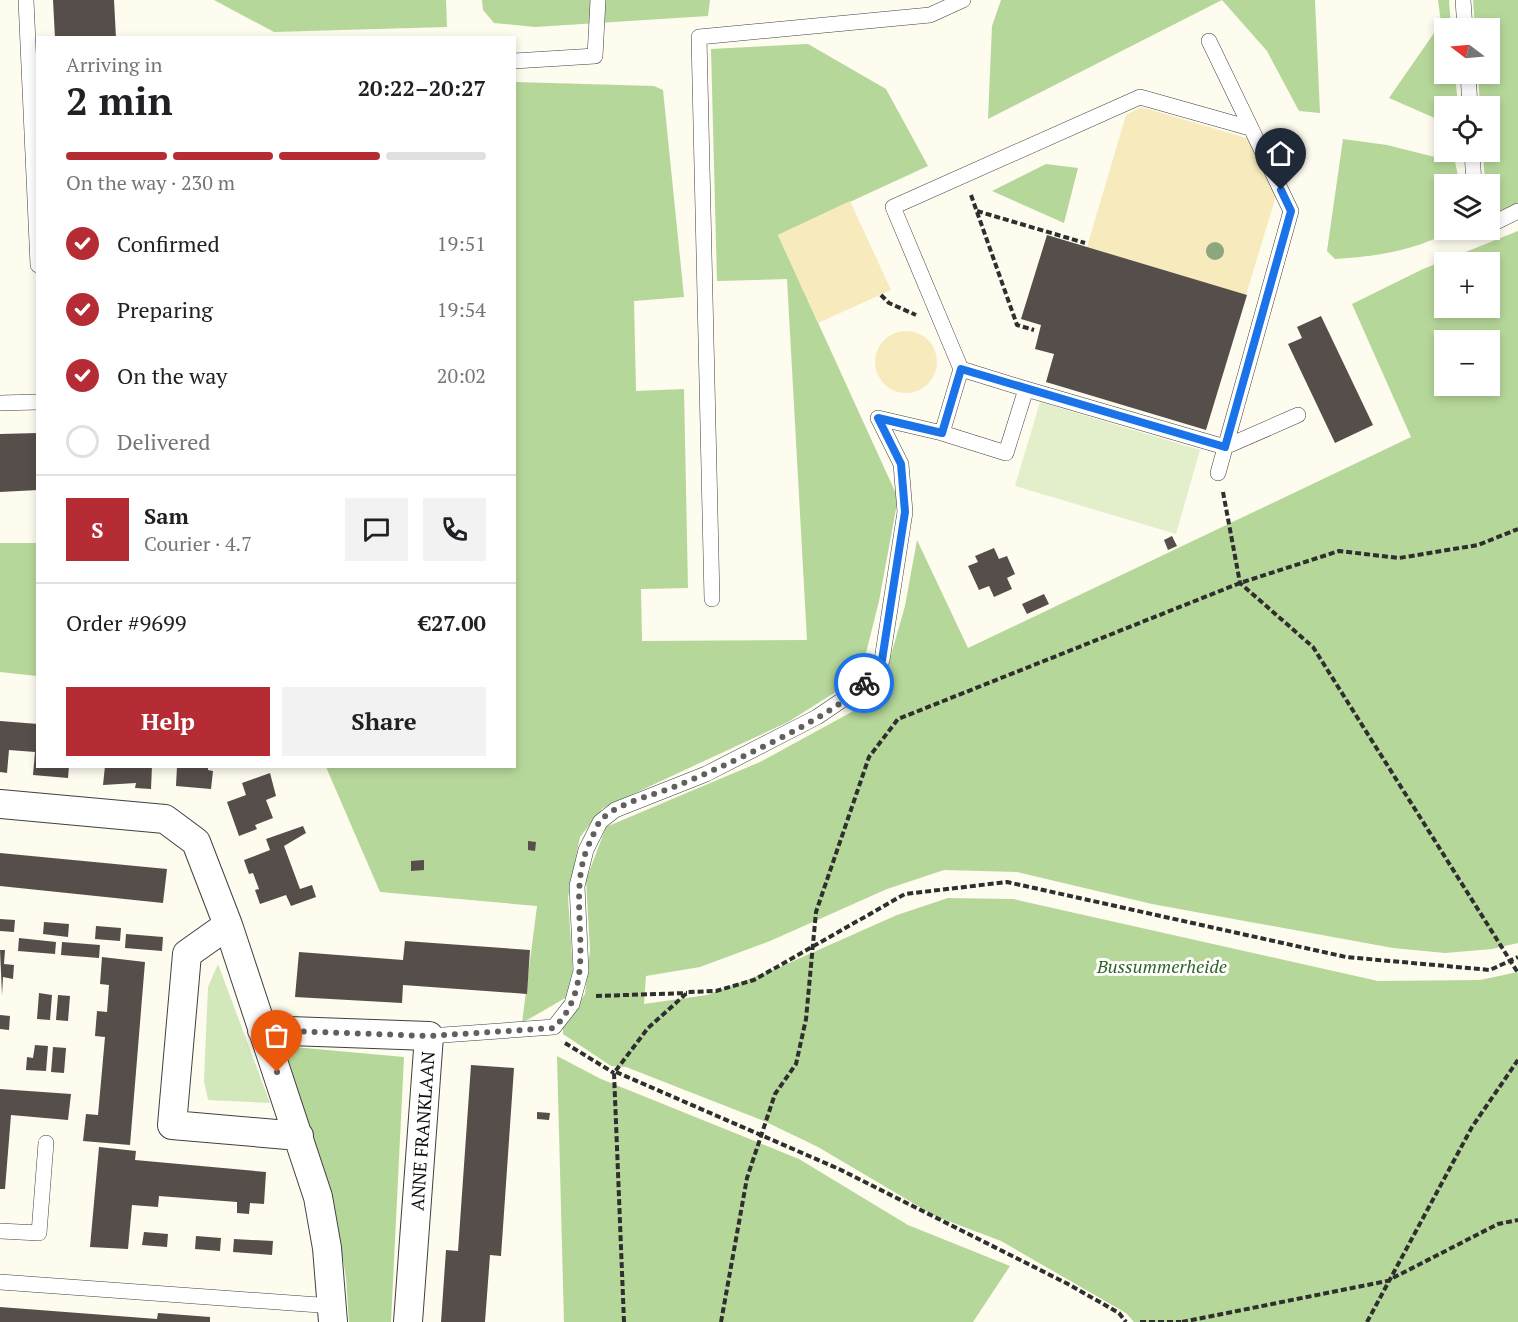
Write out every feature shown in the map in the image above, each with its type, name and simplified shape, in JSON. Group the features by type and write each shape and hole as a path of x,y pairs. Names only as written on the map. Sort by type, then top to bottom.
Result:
{"street":[{"path":"0,804 165,819 196,842 228,925 318,1197 327,1248 333,1314"},
{"path":"228,925 187,954 172,1125 299,1136"},
{"name":"ANNE FRANKLAAN","path":"262,1030 429,1036 408,1322"}],"lane":[{"path":"26,0 36,221"},
{"path":"516,61 595,56 598,0"},
{"path":"712,599 699,37 930,15 963,0"},
{"path":"1463,0 1464,18"},
{"path":"1209,41 1291,211 1218,473"},
{"path":"942,433 961,369 893,207 1140,97 1250,128"},
{"path":"1500,220 1518,211"},
{"path":"961,369 1225,447 1298,415"},
{"path":"429,1036 554,1028 565,1017 572,1004 581,971 578,886 586,850 600,822 615,810 706,774 818,717 860,688 882,660 905,512 901,464 878,418 942,433 1006,453 1026,389"},
{"path":"0,403 36,402"},
{"path":"0,1231 39,1233 46,1143"},
{"path":"0,1282 333,1314"}],"path":[{"path":"964,175 1017,325 1034,330"},
{"path":"976,211 1085,243"},
{"path":"881,295 890,303 944,327"},
{"path":"1218,473 1240,584 1314,647 1518,974"},
{"path":"721,1322 747,1178 775,1094 796,1064 806,1019 816,912 869,757 898,719 1240,584 1339,551 1399,558 1478,545 1518,529"},
{"path":"572,1004 596,996 716,991 754,980 812,946 833,937 904,894 1007,882 1346,957 1490,970 1518,957"},
{"path":"624,1322 615,1073 648,1028 688,993"},
{"path":"554,1028 566,1043 615,1073 839,1169 1068,1284 1119,1313 1126,1322"},
{"path":"1367,1322 1472,1127 1518,1060"},
{"path":"1140,1322 1181,1322 1388,1281 1498,1224 1518,1220"}],"green space":[{"path":"214,0 446,0 447,27 274,32"},
{"path":"482,0 710,0 708,16 535,27 494,23 483,10"},
{"path":"1001,0 1222,0 988,119 992,26"},
{"path":"1222,0 1315,0 1320,113 1299,111 1267,51"},
{"path":"1438,0 1449,0 1450,18 1440,18"},
{"path":"1473,0 1518,0 1518,203 1500,211 1500,174 1484,174 1484,162 1500,162 1500,96 1479,96 1479,84 1500,84 1500,18 1474,18"},
{"path":"1434,33 1434,84 1456,84 1457,96 1434,96 1434,118 1389,98"},
{"path":"808,44 886,89 928,166 778,235 898,498 879,601 863,665 850,683 788,722 603,808 580,837 568,897 573,973 567,997 522,1023 537,906 380,892 326,768 516,768 516,82 654,86 663,90 684,297 634,301 636,391 684,389 688,588 641,589 642,641 807,640 787,279 717,281 711,49"},
{"path":"1343,139 1387,145 1434,157 1434,162 1455,162 1458,174 1434,174 1434,239 1396,251 1368,256 1335,259 1327,251"},
{"path":"1046,164 1078,168 1064,223 992,191"},
{"name":"Bussummerheide","path":"1518,231 1518,943 1492,949 1445,953 1393,948 1152,904 1017,872 944,870 887,889 770,941 700,967 646,976 644,1004 707,995 780,967 897,915 948,898 1013,899 1378,981 1480,980 1518,972 1518,1322 1134,1322 1126,1313 1001,1241 935,1216 818,1147 764,1121 626,1067 611,1066 563,1034 563,1025 585,994 590,950 586,880 606,827 760,762 879,697 905,606 917,540 968,648 1411,437 1352,304 1434,265 1434,318 1500,318 1500,252 1466,252"},
{"path":"1040,402 1200,450 1176,534 1015,486"},
{"path":"0,543 36,543 36,676 0,672"},
{"path":"218,964 270,1103 208,1100 204,1081 208,987"},
{"path":"283,1046 404,1057 391,1322 349,1322 346,1278 335,1212"},
{"path":"557,1056 601,1079 799,1159 908,1225 1010,1266 973,1322 564,1322"}],"sand":[{"path":"1141,107 1250,139 1276,196 1246,295 1087,247 1126,115"},
{"path":"850,201 891,290 818,323 778,235"},
{"path":"900,331 912,331 928,340 935,350 937,362 935,374 928,384 912,393 900,393 889,388 880,379 875,368 875,356 880,345 889,336"}],"building":[{"path":"53,0 114,0 116,36 55,36"},
{"path":"1047,235 1247,295 1206,430 1046,382 1054,354 1035,349 1041,325 1021,319"},
{"path":"1321,316 1373,425 1335,443 1288,344 1302,338 1297,327"},
{"path":"36,433 36,490 0,492 0,434"},
{"path":"1172,536 1177,546 1168,550 1164,540"},
{"path":"994,548 999,559 1007,556 1015,574 1007,578 1012,589 994,597 989,586 979,590 968,566 978,562 975,556"},
{"path":"1044,594 1049,604 1027,614 1022,604"},
{"path":"0,721 36,724 36,768 69,768 68,778 33,775 35,752 9,750 7,773 0,772"},
{"path":"105,768 152,768 151,789 135,788 136,783 103,785"},
{"path":"177,768 208,768 213,771 211,789 176,786"},
{"path":"270,773 276,796 266,800 273,818 255,825 257,829 239,836 227,802 246,795 242,783"},
{"path":"303,826 306,833 284,846 300,889 312,885 316,897 291,906 286,895 260,904 255,890 259,889 253,873 249,874 244,860 270,850 266,839"},
{"path":"528,841 536,842 535,851 528,850"},
{"path":"0,853 167,869 163,903 0,886"},
{"path":"424,860 424,870 411,871 411,861"},
{"path":"0,919 15,920 14,932 0,931"},
{"path":"44,922 69,924 68,937 43,934"},
{"path":"96,926 121,928 120,941 95,939"},
{"path":"126,934 163,937 162,951 125,948"},
{"path":"19,938 56,942 55,954 18,951"},
{"path":"405,941 530,950 527,994 403,985 402,1003 295,997 299,952 403,960"},
{"path":"62,942 100,945 99,958 61,955"},
{"path":"0,950 5,950 4,964 14,965 13,979 3,977 2,995"},
{"path":"102,957 145,962 130,1145 83,1141 86,1114 98,1115 105,1037 95,1036 97,1011 107,1012 109,985 100,984"},
{"path":"39,993 52,995 50,1020 37,1019"},
{"path":"58,995 70,996 68,1021 56,1020"},
{"path":"0,1015 10,1016 9,1030 0,1029"},
{"path":"35,1045 48,1046 46,1071 26,1070 27,1057 33,1058"},
{"path":"53,1047 66,1048 64,1073 51,1072"},
{"path":"471,1065 514,1068 501,1256 490,1255 485,1322 441,1322 446,1250 458,1251"},
{"path":"0,1089 71,1094 68,1120 11,1115 5,1189 0,1189"},
{"path":"537,1112 550,1113 549,1120 537,1119"},
{"path":"99,1147 136,1151 135,1160 266,1172 264,1204 250,1203 249,1214 237,1213 237,1202 159,1196 158,1207 132,1205 128,1249 90,1247"},
{"path":"144,1232 168,1234 167,1247 142,1245"},
{"path":"196,1236 221,1238 220,1251 195,1249"},
{"path":"234,1239 273,1241 272,1255 233,1252"},
{"path":"0,1307 157,1319 158,1313 210,1317 210,1322 0,1322"}],"way so far":[{"path":"277,1072 262,1030 429,1036 554,1028 565,1017 572,1004 581,971 578,886 586,850 600,822 615,810 706,774 818,717 864,683"}],"route":[{"path":"864,683 882,660 905,512 901,464 878,418 942,433 961,369 1225,447 1291,211 1281,190"}]}
